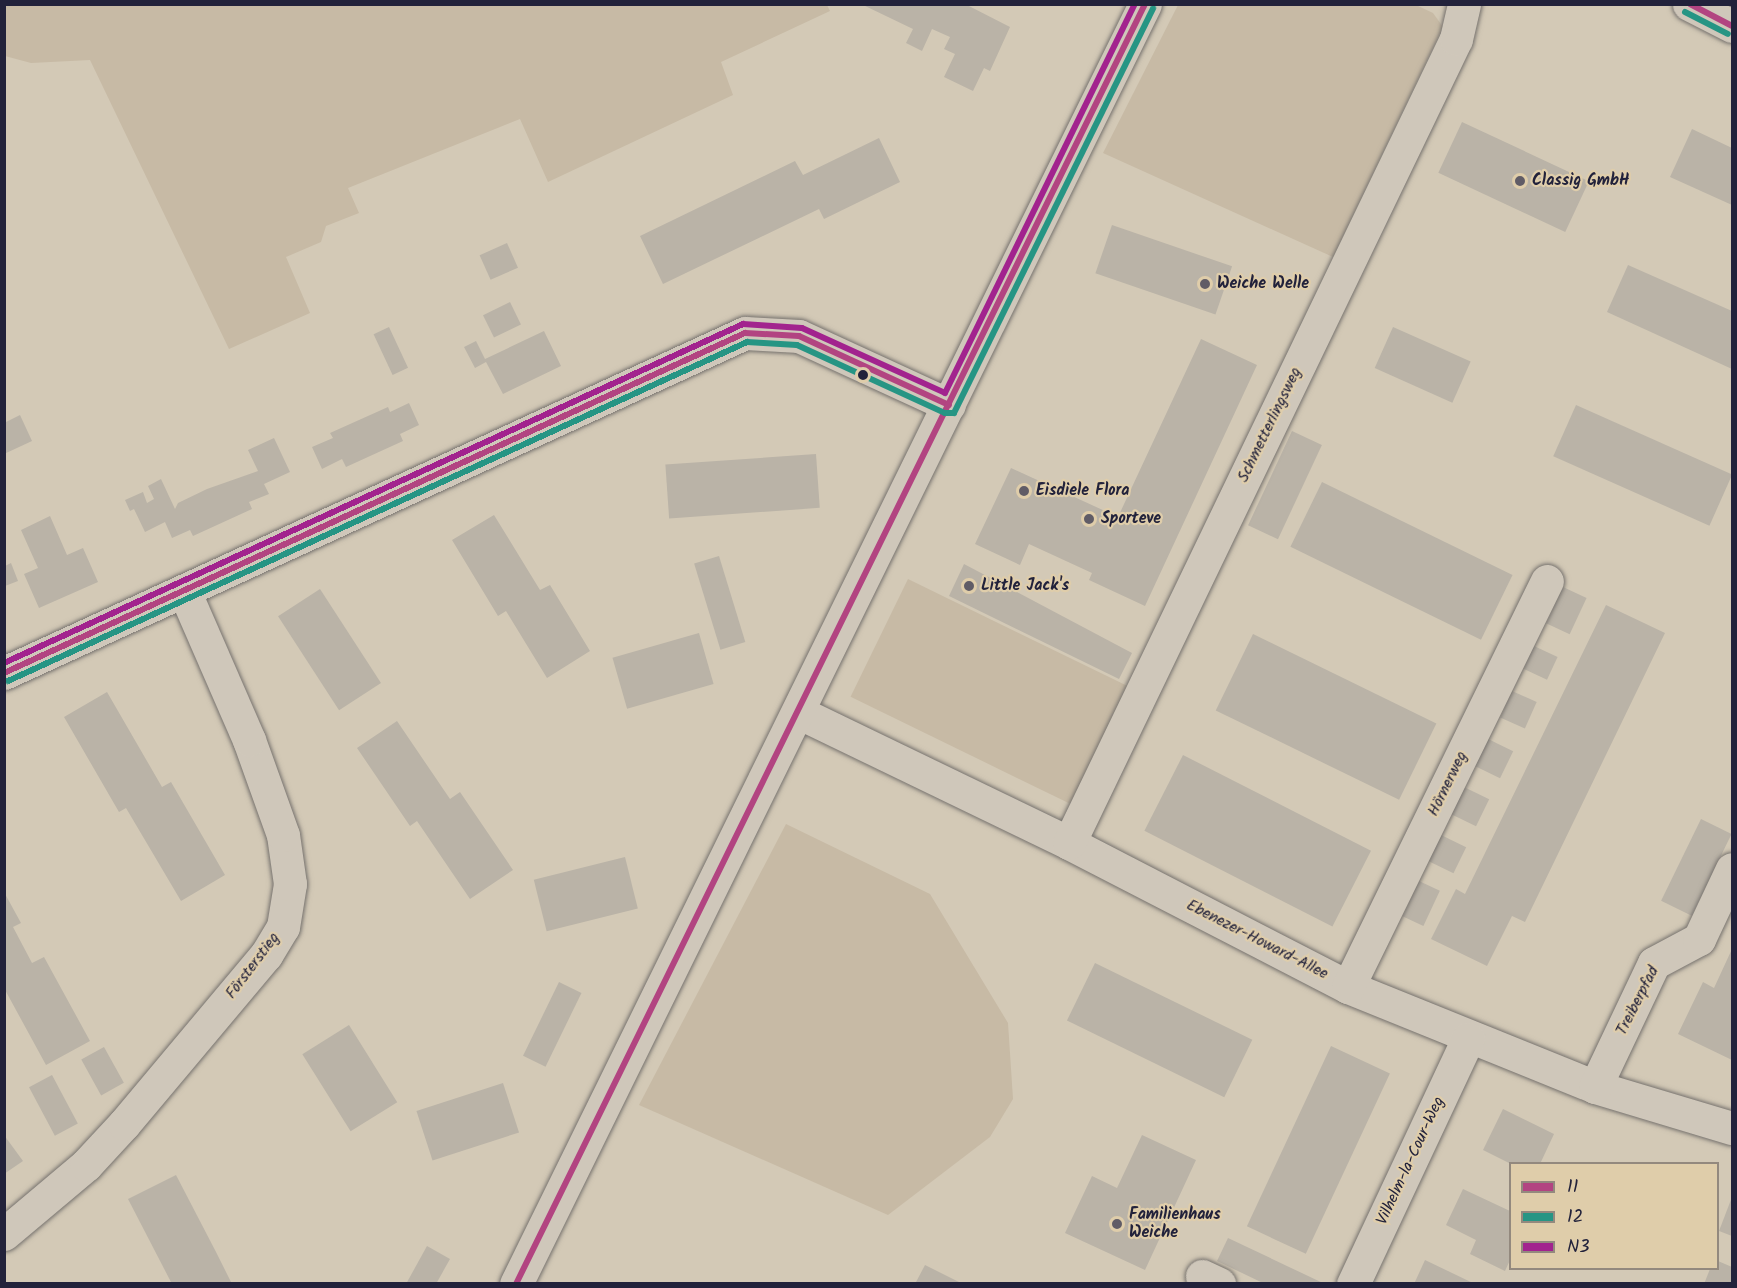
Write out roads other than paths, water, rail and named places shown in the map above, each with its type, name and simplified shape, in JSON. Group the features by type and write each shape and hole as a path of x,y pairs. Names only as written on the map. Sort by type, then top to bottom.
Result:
{"street":[{"name":"Schmetterlingsweg","path":"1069,843 1456,39 1464,4"},
{"path":"1689,4 1732,26"},
{"path":"516,1284 949,405 1133,8"},
{"path":"4,673 185,593 745,333 799,336 949,405"},
{"name":"Hörnerweg","path":"1348,987 1547,581"},
{"name":"Försterstieg","path":"4,1234 86,1165 124,1124 266,955 282,927 290,884 283,835 249,740 185,593"},
{"name":"Ebenezer-Howard-Allee","path":"798,712 1069,843 1348,987 1468,1038 1595,1087 1732,1128"},
{"name":"Treiberpfad","path":"1595,1087 1654,963 1699,939 1732,869"},
{"name":"Vilhelm-la-Cour-Weg","path":"1353,1284 1468,1038"}],"place":[{"name":"Classig GmbH","path":"1520,181"},
{"name":"Weiche Welle","path":"1205,284"},
{"name":"Eisdiele Flora","path":"1024,491"},
{"name":"Sporteve","path":"1089,519"},
{"name":"Little Jack's","path":"969,586"},
{"name":"Familienhaus Weiche","path":"1117,1224"}]}
